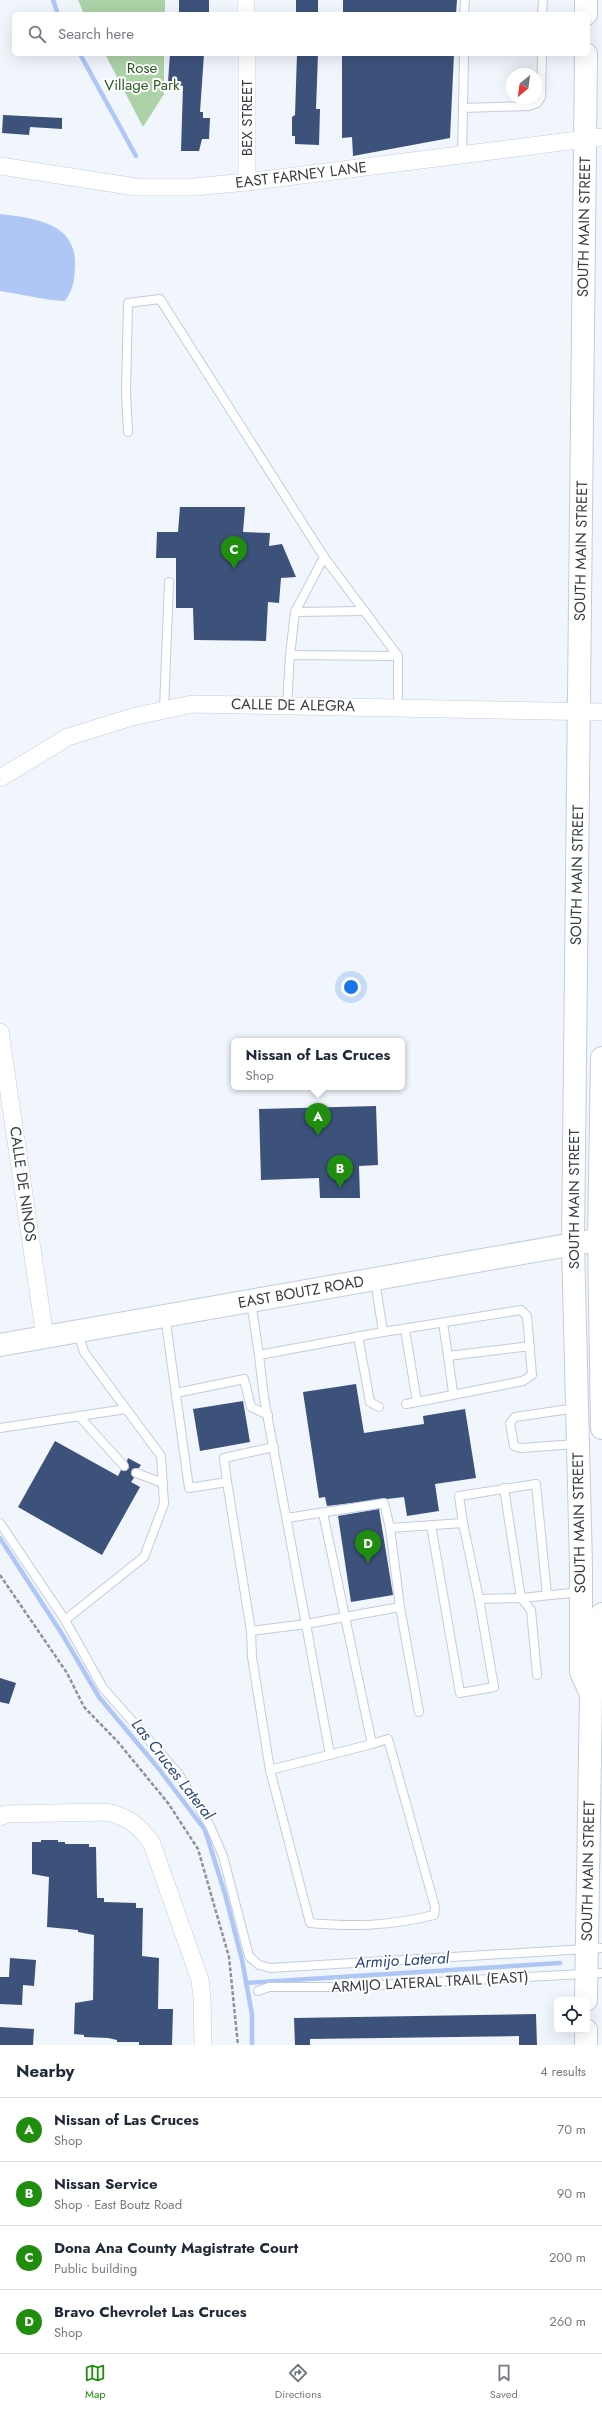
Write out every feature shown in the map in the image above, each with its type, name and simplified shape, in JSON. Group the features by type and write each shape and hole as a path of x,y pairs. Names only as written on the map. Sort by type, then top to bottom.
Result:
{"main road":[{"path":"586,0 586,12"},
{"name":"SOUTH MAIN STREET","path":"586,56 593,139 579,711 572,1244 578,1444 581,1672 591,1694"},
{"name":"SOUTH MAIN STREET","path":"602,1058 602,1428"},
{"name":"EAST BOUTZ ROAD","path":"0,1345 601,1240"},
{"name":"SOUTH MAIN STREET","path":"587,1997 594,1973 591,1694 599,1675 602,1614"},
{"path":"586,2033 586,2045"}],"street":[{"path":"246,0 246,12"},
{"name":"BEX STREET","path":"246,56 247,182"},
{"name":"EAST FARNEY LANE","path":"0,166 136,187 194,187 247,182 593,139"},
{"name":"CALLE DE ALEGRA","path":"0,778 68,737 132,717 192,704 602,712"},
{"name":"CALLE DE NINOS","path":"0,1032 45,1337"},
{"path":"0,1817 6,1814 106,1812 119,1815 131,1821 148,1837 152,1844 200,1980 202,1997 203,2045"}],"lane":[{"path":"464,12 465,0"},
{"path":"542,12 543,0"},
{"path":"462,156 464,56"},
{"path":"463,108 529,106 537,102 541,97 542,56"},
{"path":"128,432 126,392 128,303 160,299 324,557 398,656 398,708"},
{"path":"287,705 290,655 295,612 324,557"},
{"path":"164,710 170,582"},
{"path":"295,612 364,611"},
{"path":"290,655 398,656"},
{"path":"375,1279 383,1332"},
{"path":"251,1301 268,1415 330,1755"},
{"path":"259,1355 358,1336 521,1310 527,1316 532,1375 523,1381 453,1393 406,1404"},
{"path":"165,1316 190,1488 227,1482"},
{"path":"443,1323 453,1393"},
{"path":"406,1329 417,1402"},
{"path":"65,1620 144,1557 164,1504 161,1456 84,1352 78,1331"},
{"path":"358,1336 370,1402 379,1407"},
{"path":"448,1356 530,1346"},
{"path":"176,1392 244,1379 251,1407 268,1415"},
{"path":"577,1408 514,1417 510,1423 514,1446 521,1448 578,1444"},
{"path":"0,1428 126,1409"},
{"path":"79,1416 124,1466"},
{"path":"270,1770 388,1740 435,1906 434,1915 404,1922 353,1927 310,1923 270,1770 252,1657 251,1631 224,1458 274,1447"},
{"path":"136,1473 163,1483"},
{"path":"431,1525 460,1693 494,1687 459,1496 536,1484 547,1595"},
{"path":"504,1488 521,1598 531,1610 537,1675"},
{"path":"288,1518 384,1503 390,1528 400,1607 419,1712"},
{"path":"323,1512 372,1744"},
{"path":"0,1523 65,1620 103,1688 178,1773 210,1826 223,1856 249,1956 259,1964 270,1968 594,1949"},
{"path":"390,1528 463,1523"},
{"path":"479,1599 521,1598 581,1592"},
{"path":"251,1631 306,1624 344,1615 400,1607"},
{"name":"ARMIJO LATERAL TRAIL (EAST)","path":"258,1991 269,1987 339,1987 594,1973"}],"path":[{"path":"0,1575 67,1673 84,1707 118,1742 168,1803 198,1849 229,1957 238,2045"}],"green space":[{"path":"78,0 165,0 165,12 83,12"},
{"name":"Rose Village Park","path":"106,56 164,56 164,94 143,127"}],"water":[{"path":"0,214 26,218 51,225 61,231 69,240 74,251 75,266 73,284 65,301 0,291"}],"building":[{"path":"179,0 209,0 209,12 179,12"},
{"path":"296,0 318,0 318,12 296,12"},
{"path":"343,0 457,0 456,12 343,12"},
{"path":"170,56 204,56 200,112 203,112 203,118 210,118 209,139 202,139 199,151 181,151 183,86 168,82"},
{"path":"297,56 318,56 316,109 320,109 319,145 295,144 295,136 292,136 292,117 295,115"},
{"path":"342,56 454,56 450,138 353,156 352,137 342,138"},
{"path":"3,115 62,118 62,129 30,127 29,135 2,133"},
{"path":"180,507 245,507 243,532 270,533 269,546 282,544 296,577 281,578 279,603 268,602 266,641 194,640 193,608 176,608 176,558 156,558 157,532 178,532"},
{"path":"376,1106 378,1165 359,1166 360,1198 320,1198 319,1178 261,1180 259,1109"},
{"path":"356,1384 364,1433 424,1424 423,1416 465,1409 476,1478 435,1484 439,1511 407,1516 404,1497 327,1506 325,1497 319,1498 303,1392"},
{"path":"243,1401 250,1442 200,1451 193,1409"},
{"path":"55,1441 118,1476 121,1470 126,1471 129,1468 127,1461 128,1458 141,1465 139,1468 132,1469 131,1474 134,1478 131,1482 140,1487 102,1555 18,1507"},
{"path":"379,1509 393,1595 351,1602 338,1516"},
{"path":"0,1678 16,1683 9,1704 0,1702"},
{"path":"41,1840 58,1840 58,1842 65,1842 65,1844 89,1844 89,1847 96,1847 97,1898 104,1898 104,1902 136,1903 136,1908 143,1908 142,1956 159,1958 158,2009 173,2009 172,2045 139,2045 139,2042 117,2042 117,2040 108,2038 84,2037 84,2035 74,2034 75,2003 93,2000 94,1935 78,1932 78,1930 47,1927 49,1877 32,1874 32,1842 41,1842"},
{"path":"10,1958 36,1960 34,1986 23,1985 22,2005 0,2004 0,1977 9,1977"},
{"path":"536,2014 537,2045 519,2045 519,2036 310,2039 310,2045 295,2045 294,2018"},
{"path":"0,2027 34,2029 33,2045 0,2045"}],"waterway":[{"path":"53,0 57,12"},
{"path":"81,56 136,156"},
{"name":"Las Cruces Lateral","path":"0,1538 62,1634 99,1697 159,1769 205,1830 225,1894 242,1960 252,2014 252,2045"},
{"name":"Armijo Lateral","path":"246,1983 560,1963"}],"place":[{"name":"Dona Ana County Magistrate Court","path":"234,569"},
{"name":"Nissan of Las Cruces","path":"318,1136"},
{"name":"Nissan Service","path":"340,1188"},
{"name":"Bravo Chevrolet Las Cruces","path":"368,1563"}]}
